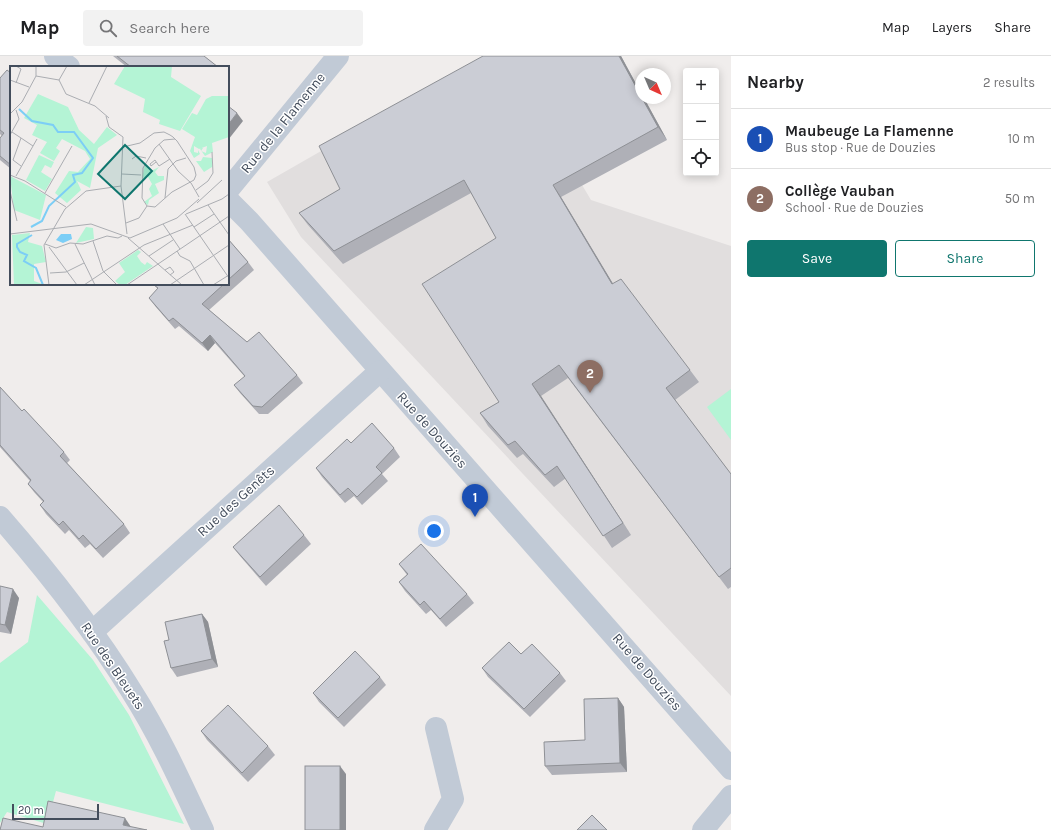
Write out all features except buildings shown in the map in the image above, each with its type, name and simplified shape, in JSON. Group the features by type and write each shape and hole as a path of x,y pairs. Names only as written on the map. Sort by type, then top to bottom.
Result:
{"street":[{"path":"55,56 68,66"},
{"name":"Rue de la Flamenne","path":"229,189 338,56"},
{"name":"Rue de Douzies","path":"229,201 249,220 731,769"},
{"name":"Rue des Genêts","path":"92,632 380,371"},
{"name":"Rue des Bleuets","path":"0,518 92,632 133,692 164,747 203,830"},
{"path":"435,830 453,799 436,728"},
{"path":"703,830 731,796"}],"shaded area":[{"path":"487,56 505,56 591,200 731,246 731,696 301,237 267,182"}],"green space":[{"path":"731,389 731,440 707,407"},
{"path":"37,595 93,660 129,715 184,824 56,791 47,824 7,812 0,823 0,663 28,642"}],"place":[{"name":"Collège Vauban","path":"590,393"},
{"name":"Maubeuge La Flamenne","path":"475,517"}]}
